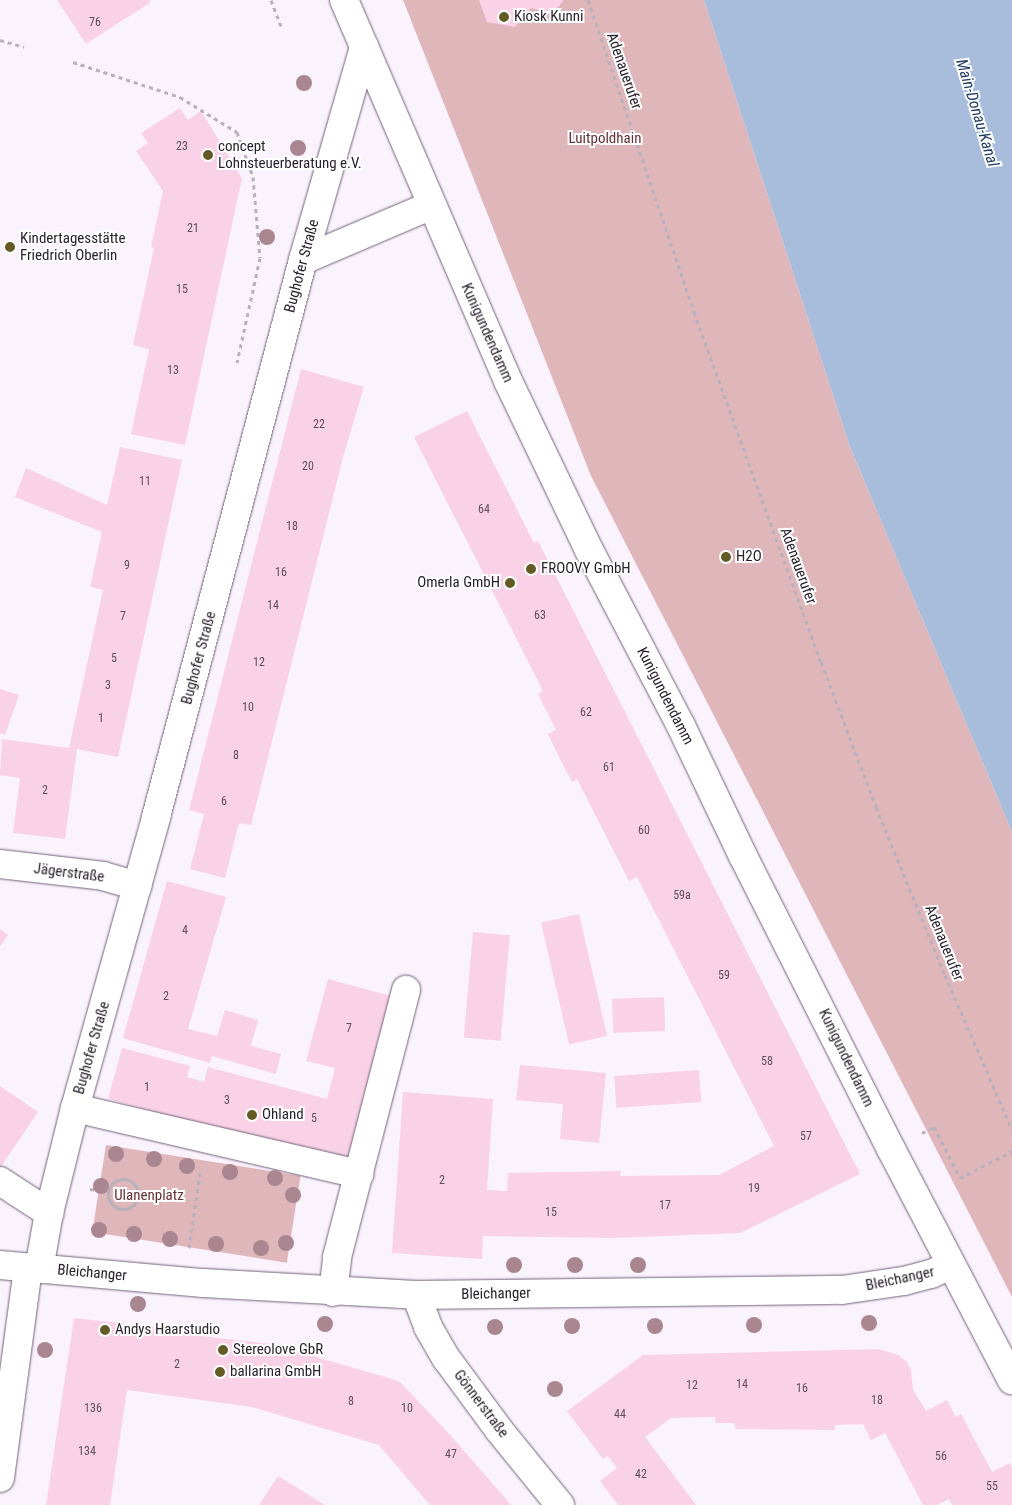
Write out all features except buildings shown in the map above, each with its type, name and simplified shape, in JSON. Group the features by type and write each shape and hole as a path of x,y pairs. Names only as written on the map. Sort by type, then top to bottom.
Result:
{"street":[{"name":"Kunigundendamm","path":"344,0 509,383 589,550 681,726 743,856 951,1266 1012,1380"},
{"name":"Bughofer Straße","path":"0,1478 33,1268 49,1213 75,1108 138,886 303,260 364,47"},
{"path":"303,260 432,205"},
{"name":"Jägerstraße","path":"0,864 103,876 138,886"},
{"path":"333,1292 337,1257 406,990"},
{"path":"75,1108 359,1174"},
{"path":"0,1181 49,1213"},
{"name":"Bleichanger","path":"0,1265 333,1292 416,1295 842,1290 904,1281 931,1274 951,1266"},
{"name":"Gönnerstraße","path":"416,1295 428,1326 446,1358 499,1430 560,1505"}],"path":[{"path":"272,0 282,28"},
{"name":"Adenauerufer","path":"588,0 694,312 821,662 945,975 1012,1130"},
{"path":"0,40 24,47"},
{"path":"73,62 180,98 237,132 253,177 260,258 236,371"},
{"path":"934,1127 960,1178 1012,1151"},
{"path":"184,1281 206,1138"},
{"path":"121,1179 130,1180 137,1188 138,1198 133,1206 124,1210 114,1208 108,1201 107,1191 112,1183 121,1179"}],"green space":[{"name":"Luitpoldhain","path":"403,0 704,0 850,447 1012,832 1012,1297 591,476"},
{"name":"Ulanenplatz","path":"106,1145 301,1176 287,1263 92,1232"}],"water":[{"name":"Main-Donau-Kanal","path":"704,0 1012,0 1012,832 850,447"}],"place":[{"name":"Kiosk Kunni","path":"504,17"},
{"name":"concept Lohnsteuerberatung e.V.","path":"208,155"},
{"name":"Kindertagesstätte Friedrich Oberlin","path":"10,247"},
{"name":"H2O","path":"726,557"},
{"name":"FROOVY GmbH","path":"531,569"},
{"name":"Omerla GmbH","path":"510,583"},
{"name":"Ohland","path":"252,1115"},
{"name":"Andys Haarstudio","path":"105,1330"},
{"name":"Stereolove GbR","path":"223,1350"},
{"name":"ballarina GmbH","path":"220,1372"}]}
